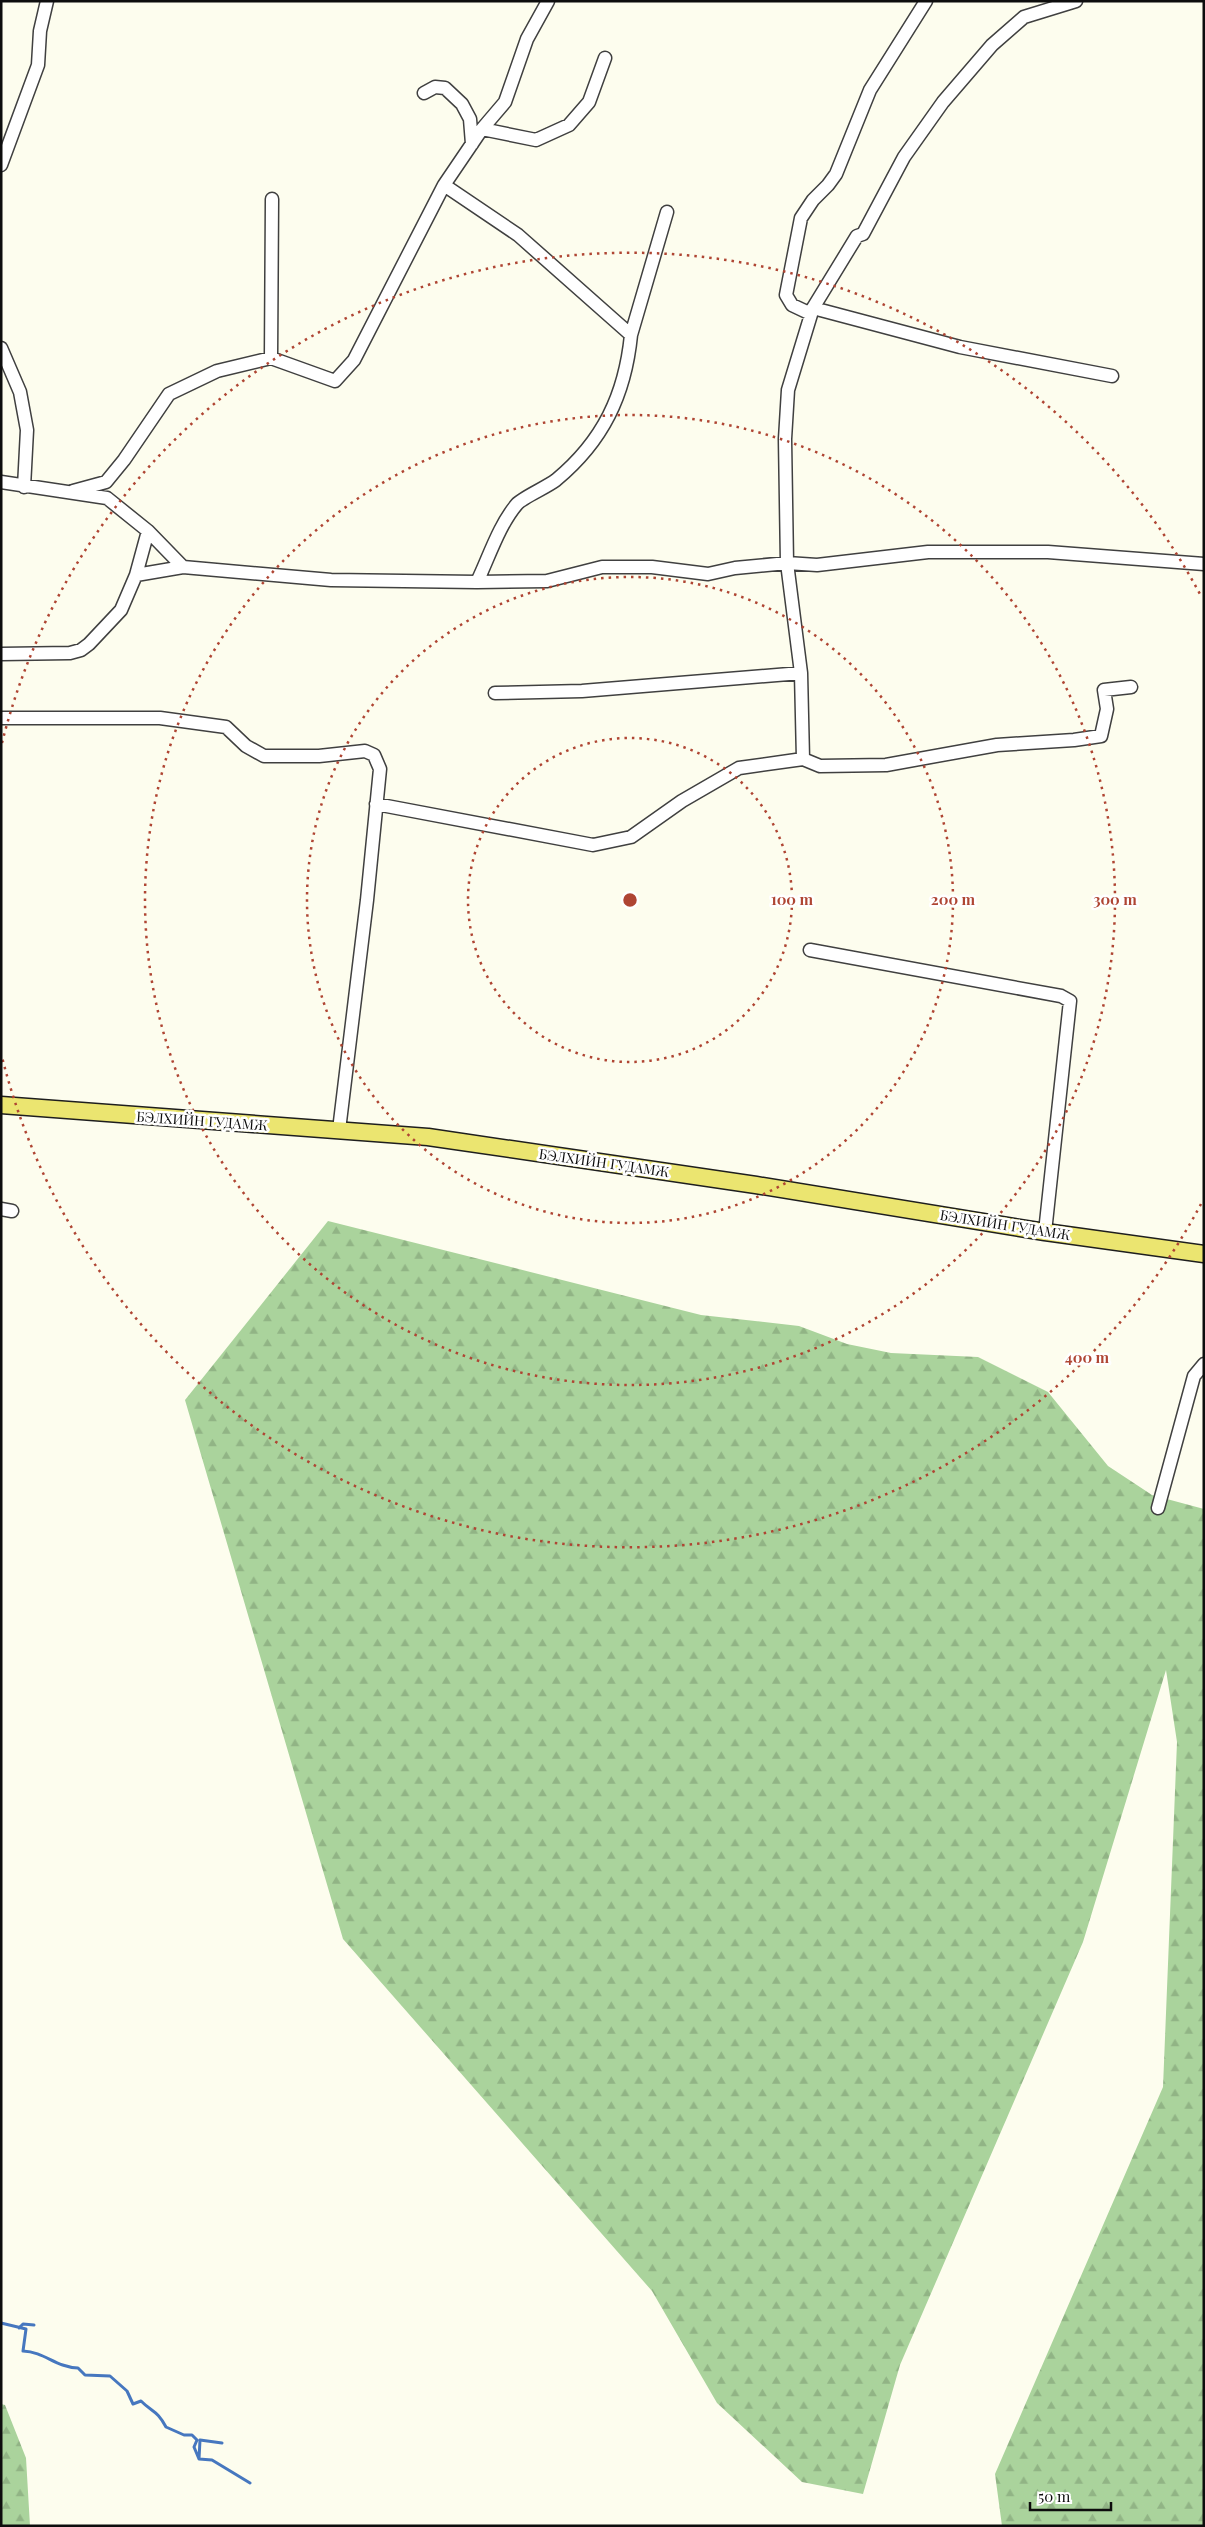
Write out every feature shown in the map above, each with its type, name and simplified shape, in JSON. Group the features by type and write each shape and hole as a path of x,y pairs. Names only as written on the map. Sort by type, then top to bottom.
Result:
{"main road":[{"name":"БЭЛХИЙН ГУДАМЖ","path":"1,1105 437,1139 756,1185 1045,1232 1204,1254"}],"street":[{"path":"1,165 38,65 40,31 47,1"},
{"path":"70,492 106,482 124,460 169,394 217,371 271,358 335,381 354,360 444,186 482,129 505,102 527,39 548,1"},
{"path":"926,1 870,90 836,174 828,186 813,200 801,218 786,295 792,305 960,348 1112,376"},
{"path":"803,759 800,673 787,563 785,439 788,390 812,311 858,236 863,234 904,157 943,102 992,45 1024,17 1076,1"},
{"path":"482,129 536,140 569,125 589,102 605,58"},
{"path":"424,93 435,86 445,88 462,104 470,119 472,144"},
{"path":"444,186 518,235 631,335"},
{"path":"271,358 272,199"},
{"path":"476,582 503,526 518,503 538,493 556,480 589,450 605,425 617,396 629,354 631,335 667,212"},
{"path":"1,348 20,392 27,430 24,487"},
{"path":"1,482 24,487 107,498 148,531 183,567"},
{"path":"1,654 70,653 81,650 121,610 136,575 148,531"},
{"path":"136,575 183,567 330,580 547,581 602,567 652,567 708,574 735,568 787,563 817,565 928,552 1048,552 1204,564"},
{"path":"495,693 582,692 800,673"},
{"path":"376,804 593,845 630,837 682,801 739,768 803,759 820,766 886,765 997,744 1074,740 1102,736 1107,709 1104,690 1131,687"},
{"path":"1,718 160,718 226,727 246,746 264,756 319,756 365,751 374,755 380,768 339,1130"},
{"path":"810,950 1061,996 1070,1001 1045,1232"},
{"path":"1158,1508 1194,1376 1204,1364"}],"green space":[{"path":"328,1221 701,1315 799,1326 847,1344 891,1353 978,1357 1048,1392 1108,1466 1152,1495 1204,1509 1204,2526 1002,2526 995,2474 1163,2087 1177,1742 1166,1670 1083,1942 900,2365 863,2494 802,2482 717,2403 652,2291 343,1939 185,1400"},
{"path":"1,2404 5,2405 26,2458 30,2526 1,2526"}],"waterway":[{"path":"1,2323 26,2329 23,2351 38,2354 63,2365 78,2368 85,2375 110,2376 127,2391 133,2404 141,2401 157,2414 166,2427 184,2435 192,2435 197,2440 194,2447 199,2459 200,2440 222,2443"},
{"path":"19,2328 23,2324 34,2325"},
{"path":"199,2459 212,2460 250,2483"}]}
